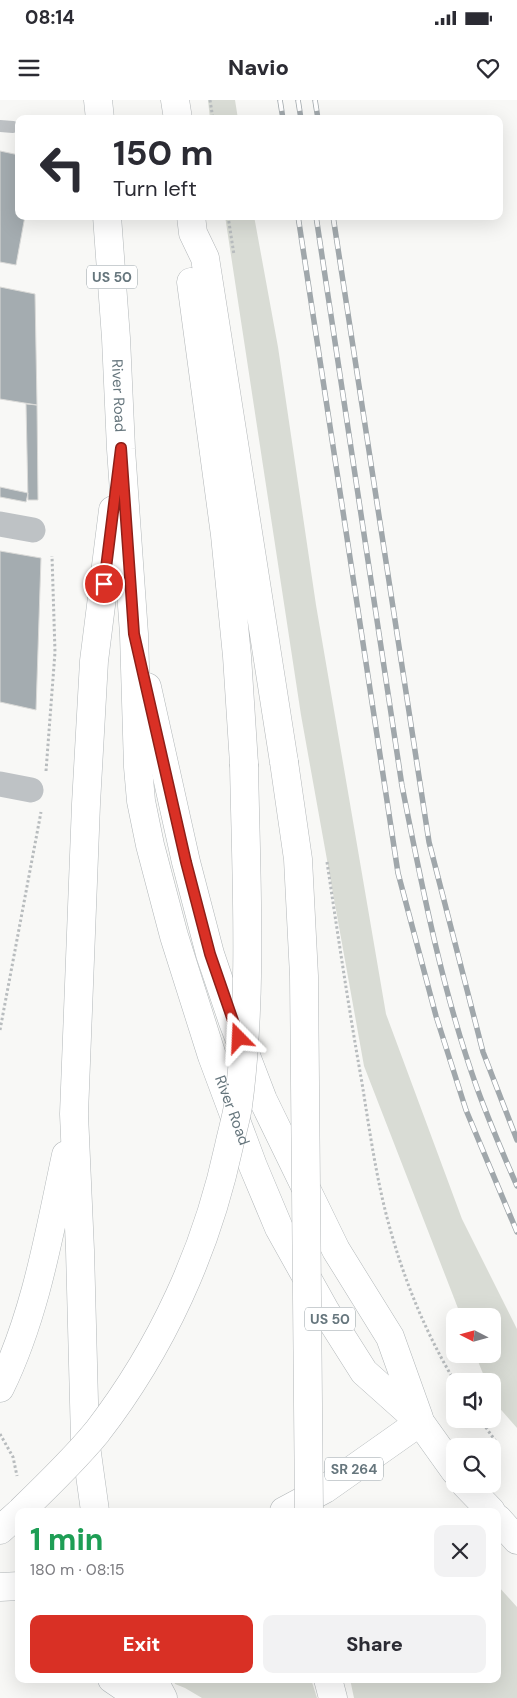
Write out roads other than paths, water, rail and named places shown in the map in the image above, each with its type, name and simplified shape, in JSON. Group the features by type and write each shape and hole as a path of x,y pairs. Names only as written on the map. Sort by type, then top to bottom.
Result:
{"main road":[{"path":"98,100 100,115"},
{"path":"175,100 177,115"},
{"name":"River Road","path":"107,220 134,634 136,728 141,801 150,845 174,936 212,1056 253,1166 279,1228 326,1312 364,1372 420,1422 446,1458"},
{"path":"192,225 204,258 298,859 304,976 309,1508"},
{"path":"24,1508 96,1433 126,1391 154,1346 179,1296 204,1236 222,1178 238,1106 244,1025 246,890 244,764 237,656 225,535 192,297 189,255 192,225"},
{"path":"95,1508 85,1439 74,1114 86,804 94,661 121,448"},
{"name":"River Road","path":"134,634 189,872 210,954 233,1022 267,1109 331,1241 390,1337 420,1422"},
{"path":"0,1388 25,1327 42,1268 74,1114"},
{"name":"SR 264","path":"290,1508 325,1489 420,1422"},
{"path":"474,1493 488,1508"},
{"path":"0,1530 15,1516"},
{"path":"501,1522 517,1540"},
{"path":"0,1587 15,1586"},
{"path":"118,1683 140,1698"},
{"path":"155,1683 163,1698"},
{"path":"329,1683 333,1698"}],"street":[{"path":"0,524 33,530"},
{"path":"0,784 31,790"}],"lane":[{"path":"0,126 13,127"}],"railway":[{"path":"280,100 282,115"},
{"path":"298,100 300,115"},
{"path":"315,100 317,115"},
{"path":"299,220 398,873 436,1016 466,1110 517,1232"},
{"path":"317,220 402,786 417,862 453,1014 486,1113 517,1186"},
{"path":"334,220 429,842 483,1052 517,1140"}]}
